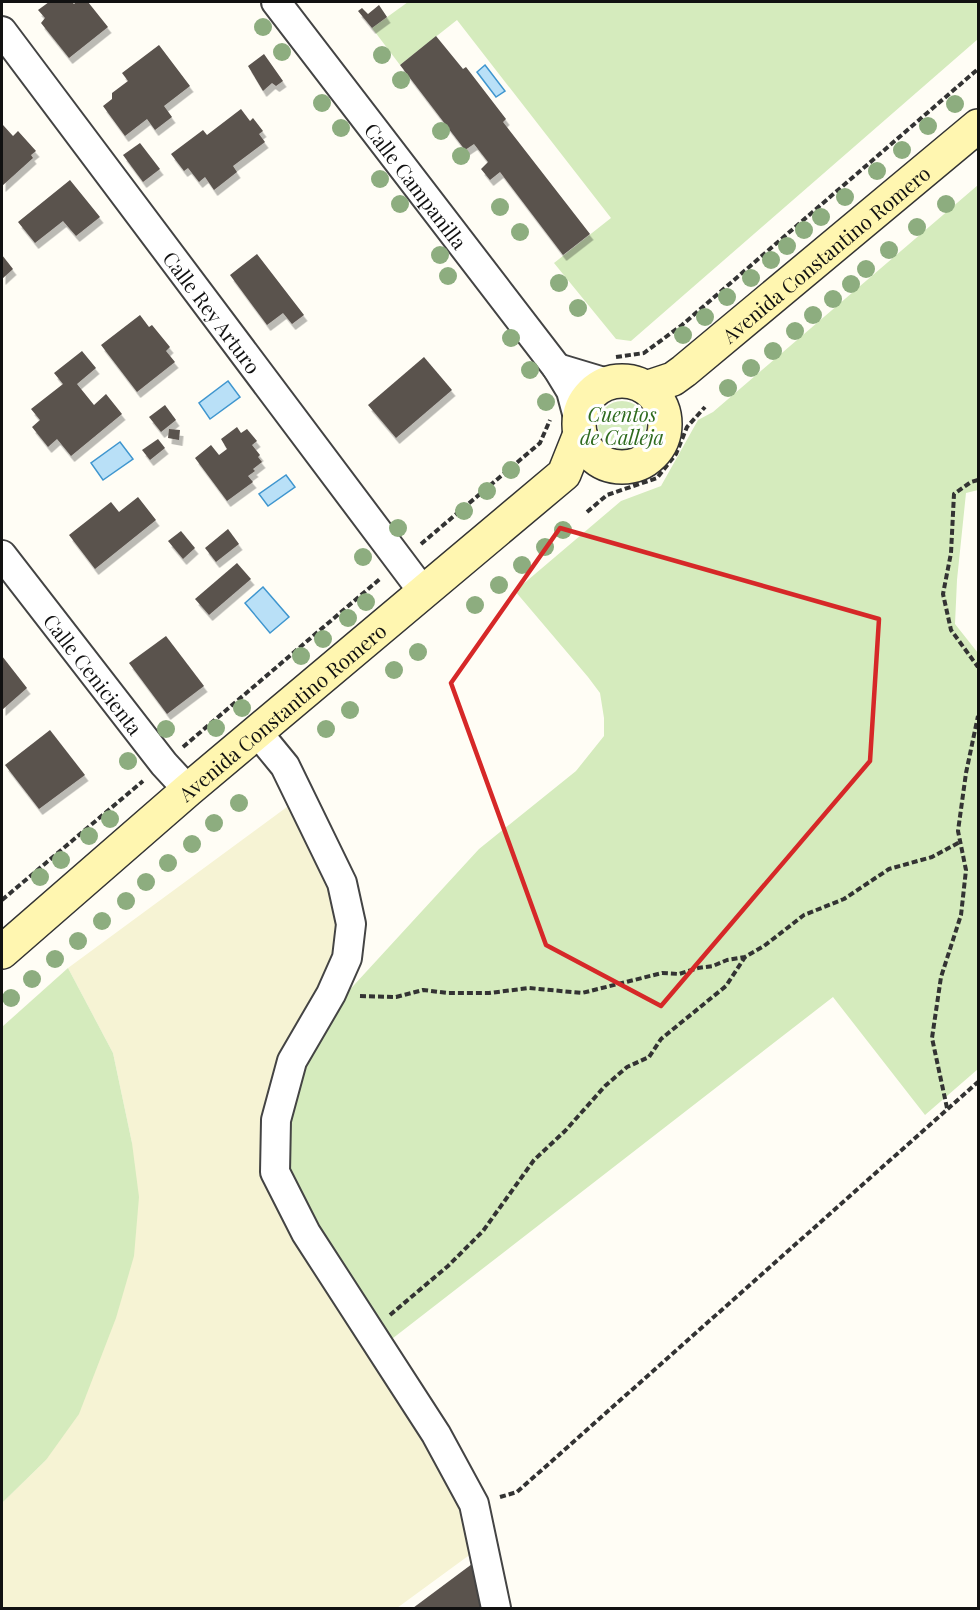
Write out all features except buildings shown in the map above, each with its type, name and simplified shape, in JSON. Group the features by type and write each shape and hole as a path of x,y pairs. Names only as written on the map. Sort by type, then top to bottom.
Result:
{"street":[{"name":"Calle Campanilla","path":"276,2 561,375 571,391 580,427"},
{"name":"Calle Rey Arturo","path":"2,31 424,592"},
{"name":"Avenida Constantino Romero","path":"661,393 978,126"},
{"path":"561,375 611,370 622,380 637,383 661,393 663,436 657,449 647,459 633,465 619,467 605,463 594,456 585,446 580,427 585,402 611,370"},
{"name":"Avenida Constantino Romero","path":"564,474 580,427"},
{"name":"Avenida Constantino Romero","path":"2,952 189,790 564,474 605,463"},
{"name":"Calle Cenicienta","path":"2,555 164,764 189,790"},
{"path":"258,732 285,766 342,883 351,924 346,958 332,994 292,1061 276,1120 275,1172 306,1233 436,1434 474,1504 496,1608"}],"path":[{"path":"611,370 644,353 682,325 978,69"},
{"path":"2,900 540,443 549,423 550,399 561,375"},
{"path":"587,512 607,495 657,478 676,454 687,427 705,407"},
{"path":"978,480 970,482 954,494 951,554 943,594 951,630 978,667"},
{"path":"947,1108 932,1038 941,977 961,915 966,870 958,831 966,773 978,716"},
{"path":"332,994 396,997 423,990 448,993 489,993 529,988 582,993 662,973 679,974 713,966 727,960 745,957 764,946 804,915 844,899 890,869 932,857 960,842"},
{"path":"370,1331 448,1266 483,1231 534,1160 565,1131 604,1086 627,1067 649,1057 661,1039 726,987 745,957"},
{"path":"474,1504 517,1492 978,1082"}],"highlighted area":[{"path":"560,528 879,619 870,761 661,1006 546,945 451,683"}],"shaded area":[{"path":"291,804 341,912 337,949 275,1093 479,1548 397,1608 2,1608 2,1503 46,1460 132,1143 113,1053 68,968"}],"green space":[{"path":"408,2 978,2 978,39 631,341 616,339 554,263 611,218 457,20 400,65 372,28"},
{"path":"978,185 978,490 966,493 955,624 978,653 978,1069 925,1115 833,997 388,1342 302,1213 286,1172 293,1084 332,1009 479,849 576,771 604,736 600,693 515,591 621,501 661,486 698,420 713,412"},
{"name":"Cuentos de Calleja","path":"622,401 639,408 646,425 639,442 622,449 605,442 598,425 605,408"},
{"path":"68,968 113,1053 132,1143 139,1197 134,1256 116,1318 79,1414 46,1460 2,1503 2,1027"}],"water":[{"path":"485,65 505,91 496,97 477,72"},
{"path":"228,381 240,397 210,419 199,403"},
{"path":"120,442 133,459 103,480 91,463"},
{"path":"286,475 295,487 268,506 259,494"},
{"path":"263,587 289,617 270,633 245,603"}]}
